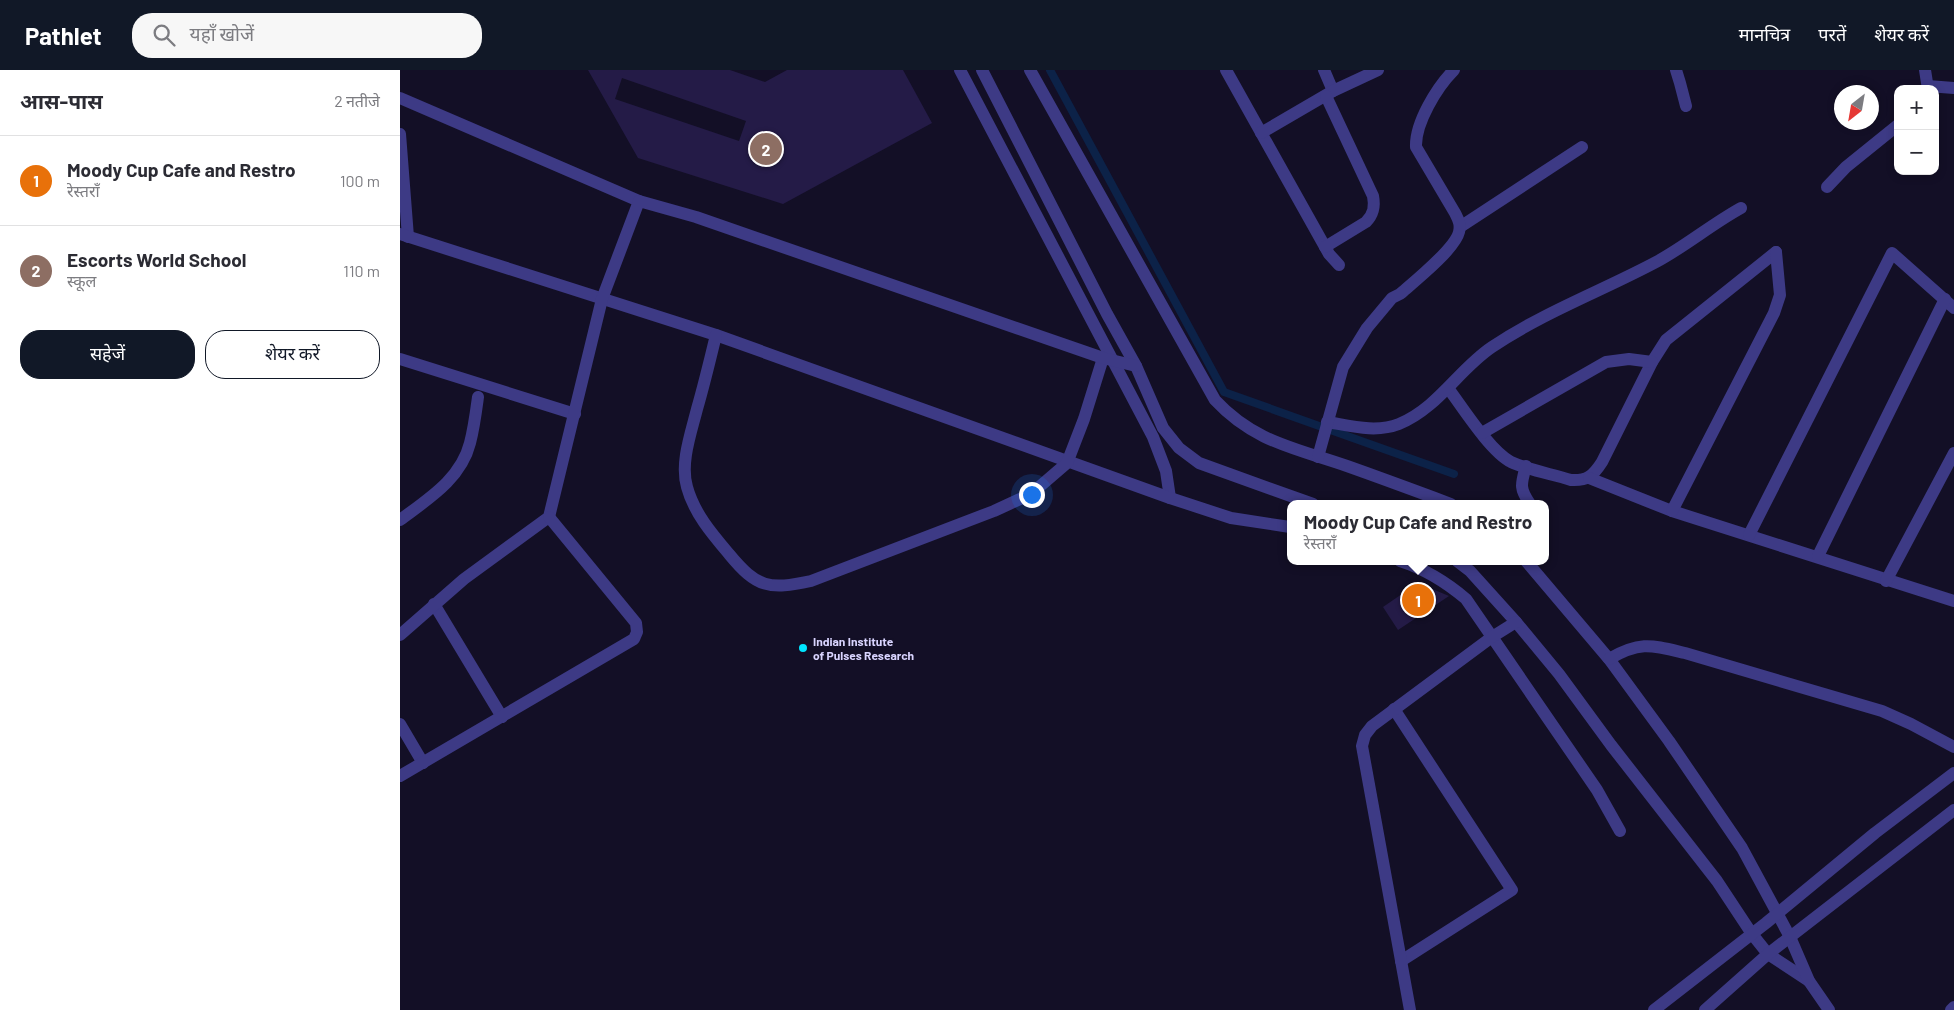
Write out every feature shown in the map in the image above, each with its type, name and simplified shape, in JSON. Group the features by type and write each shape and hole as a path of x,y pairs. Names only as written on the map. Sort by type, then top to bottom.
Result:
{"street":[{"path":"960,70 1109,360 1160,453 1166,471 1170,498"},
{"path":"982,70 1107,314 1136,366 1163,428 1179,448 1199,464 1302,500"},
{"path":"1030,70 1215,400 1228,414 1249,430 1286,446 1440,500"},
{"path":"1226,70 1325,247 1339,265"},
{"path":"1324,70 1330,94 1374,202 1371,217 1366,222 1325,247"},
{"path":"1261,133 1330,94 1378,70"},
{"path":"1318,457 1343,368 1367,328 1392,298 1400,294 1448,250 1456,240 1460,227 1455,213 1416,147 1416,136 1419,126 1437,90 1444,79 1454,70"},
{"path":"1676,70 1686,106"},
{"path":"1925,70 1928,85"},
{"path":"1939,87 1954,88"},
{"path":"400,98 639,201 706,220 1109,360 1136,366"},
{"path":"1827,187 1846,167 1894,127"},
{"path":"400,134 404,236 716,336 1067,463 1170,498 1231,518 1287,527"},
{"path":"1460,227 1582,147"},
{"path":"400,635 434,604 549,517 602,299 639,201"},
{"path":"1327,422 1368,428 1397,424 1415,416 1490,348 1574,300 1657,261 1741,208"},
{"path":"1448,388 1501,455 1512,462 1571,480 1589,478 1595,473 1602,462 1652,362 1666,340 1776,252 1780,295 1774,313 1672,511"},
{"path":"1750,535 1892,253 1950,303 1818,556"},
{"path":"716,336 685,455 686,486 703,522 744,571 762,584 774,587 811,581 994,511 1031,494 1067,463 1109,360"},
{"path":"400,359 575,414"},
{"path":"1482,433 1606,362 1629,359 1652,362"},
{"path":"400,520 444,486 464,461 470,444 478,397"},
{"path":"1886,581 1954,453"},
{"path":"1526,466 1521,486 1522,492 1527,500"},
{"path":"1589,478 1672,511 1818,556 1886,581 1954,601"},
{"path":"400,776 634,639 637,632 636,623 549,517"},
{"path":"1409,565 1430,574 1450,586 1466,599 1597,790 1620,831"},
{"path":"1462,565 1470,571 1516,622 1559,674 1716,881 1768,954 1809,981"},
{"path":"1530,565 1609,659 1742,848 1778,913 1809,981 1829,1010"},
{"path":"434,604 502,717"},
{"path":"1410,1010 1362,746 1365,735 1372,726 1394,709 1492,637 1516,622"},
{"path":"1609,659 1627,649 1642,646 1660,647 1685,653 1882,711 1954,747"},
{"path":"1394,709 1512,890 1401,961"},
{"path":"400,724 423,763"},
{"path":"1654,1010 1752,934 1875,833 1954,773"},
{"path":"1704,1010 1768,954 1954,810"},
{"path":"1951,1010 1954,1007"}],"building":[{"path":"588,70 730,70 765,82 787,70 903,70 932,123 783,204 638,158","holes":["622,78 746,121 739,141 615,99"]},
{"path":"1418,583 1449,596 1398,630 1383,607"}],"waterway":[{"path":"1050,70 1224,392 1454,474"}],"place":[{"name":"Escorts World School","path":"766,149"},
{"name":"Moody Cup Cafe and Restro","path":"1418,600"},
{"name":"Indian Institute of Pulses Research","path":"803,648"}]}
